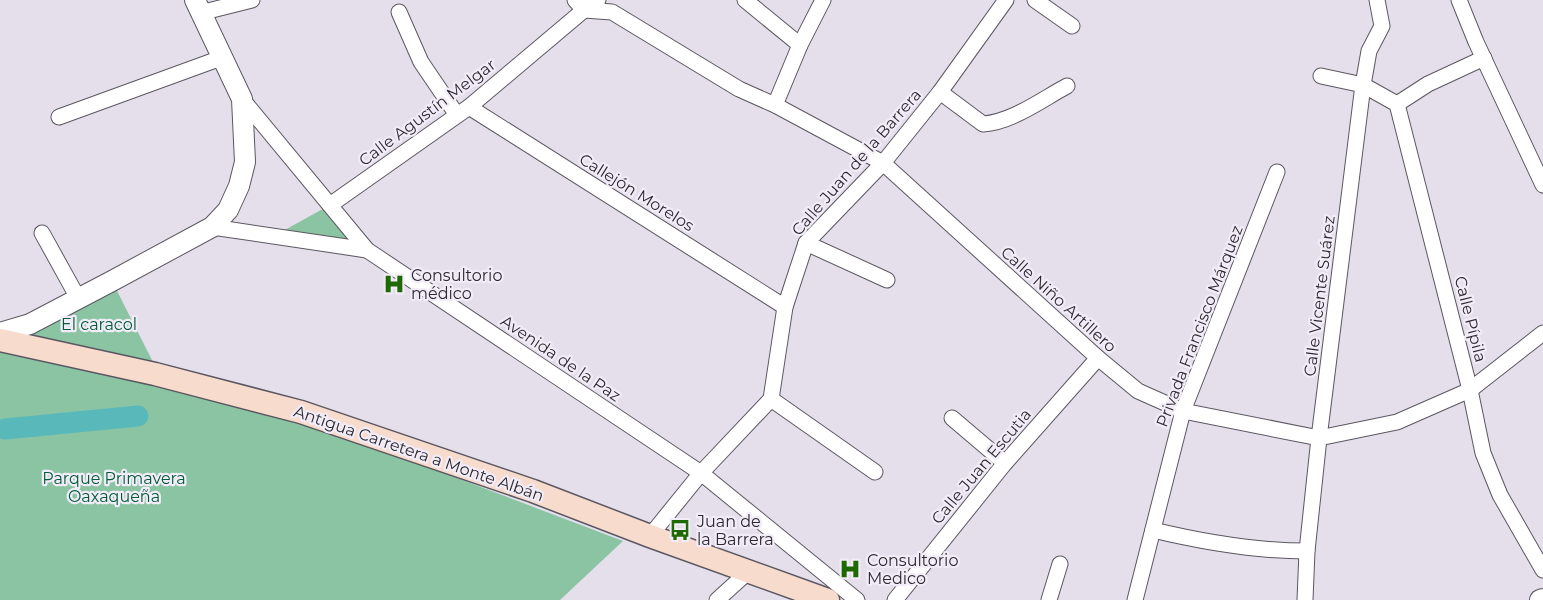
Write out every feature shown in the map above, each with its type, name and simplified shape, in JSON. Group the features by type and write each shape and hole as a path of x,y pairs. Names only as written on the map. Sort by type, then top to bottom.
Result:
{"main road":[{"name":"Antigua Carretera a Monte Albán","path":"0,340 155,374 302,412 533,491 828,600"}],"street":[{"path":"0,333 30,324 112,282 212,227 228,210 239,186 245,162 242,99 197,6 252,0"},
{"name":"Calle Agustín Melgar","path":"330,205 463,111 580,5 598,0"},
{"path":"745,0 800,45"},
{"path":"775,105 800,45 823,0"},
{"name":"Calle Juan de la Barrera","path":"771,399 785,307 806,243 883,163 940,92 1006,0"},
{"path":"1035,0 1072,26"},
{"name":"Calle Vicente Suárez","path":"1305,600 1307,551 1319,438 1363,85 1369,51 1382,26 1377,0"},
{"path":"1459,0 1543,185"},
{"name":"Calle Niño Artillero","path":"580,5 612,12 739,89 775,105 883,163 1137,391 1183,411 1319,438 1398,422 1470,390 1543,333"},
{"path":"399,12 421,62 463,111"},
{"path":"60,117 221,58"},
{"path":"1321,76 1363,85 1397,104 1428,84 1484,58"},
{"path":"940,92 983,124 1011,116 1066,86"},
{"name":"Avenida de la Paz","path":"242,99 367,250 701,473 857,600"},
{"name":"Calle Pípila","path":"1397,104 1470,390 1483,453 1496,485 1543,570"},
{"name":"Callejón Morelos","path":"463,111 785,307"},
{"name":"Privada Francisco Márquez","path":"1135,600 1183,411 1277,172"},
{"path":"212,227 367,250"},
{"path":"42,233 78,298"},
{"path":"806,243 887,280"},
{"name":"Calle Juan Escutia","path":"895,600 1005,463 1098,358"},
{"path":"650,536 701,473 771,399 875,472"},
{"path":"952,418 1005,463"},
{"path":"1153,530 1203,542 1286,551 1307,551"},
{"path":"1049,600 1060,564"},
{"path":"717,600 749,572"}],"green space":[{"path":"330,205 367,250 272,237"},
{"name":"El caracol","path":"112,281 156,368 23,338 78,298"},
{"name":"Parque Primavera Oaxaqueña","path":"0,350 83,365 349,437 623,541 560,600 0,600"}],"waterway":[{"path":"5,429 138,416"}],"place":[{"name":"Consultorio médico","path":"394,284"},
{"name":"Juan de la Barrera","path":"680,530"},
{"name":"Consultorio Medico","path":"850,569"}]}
